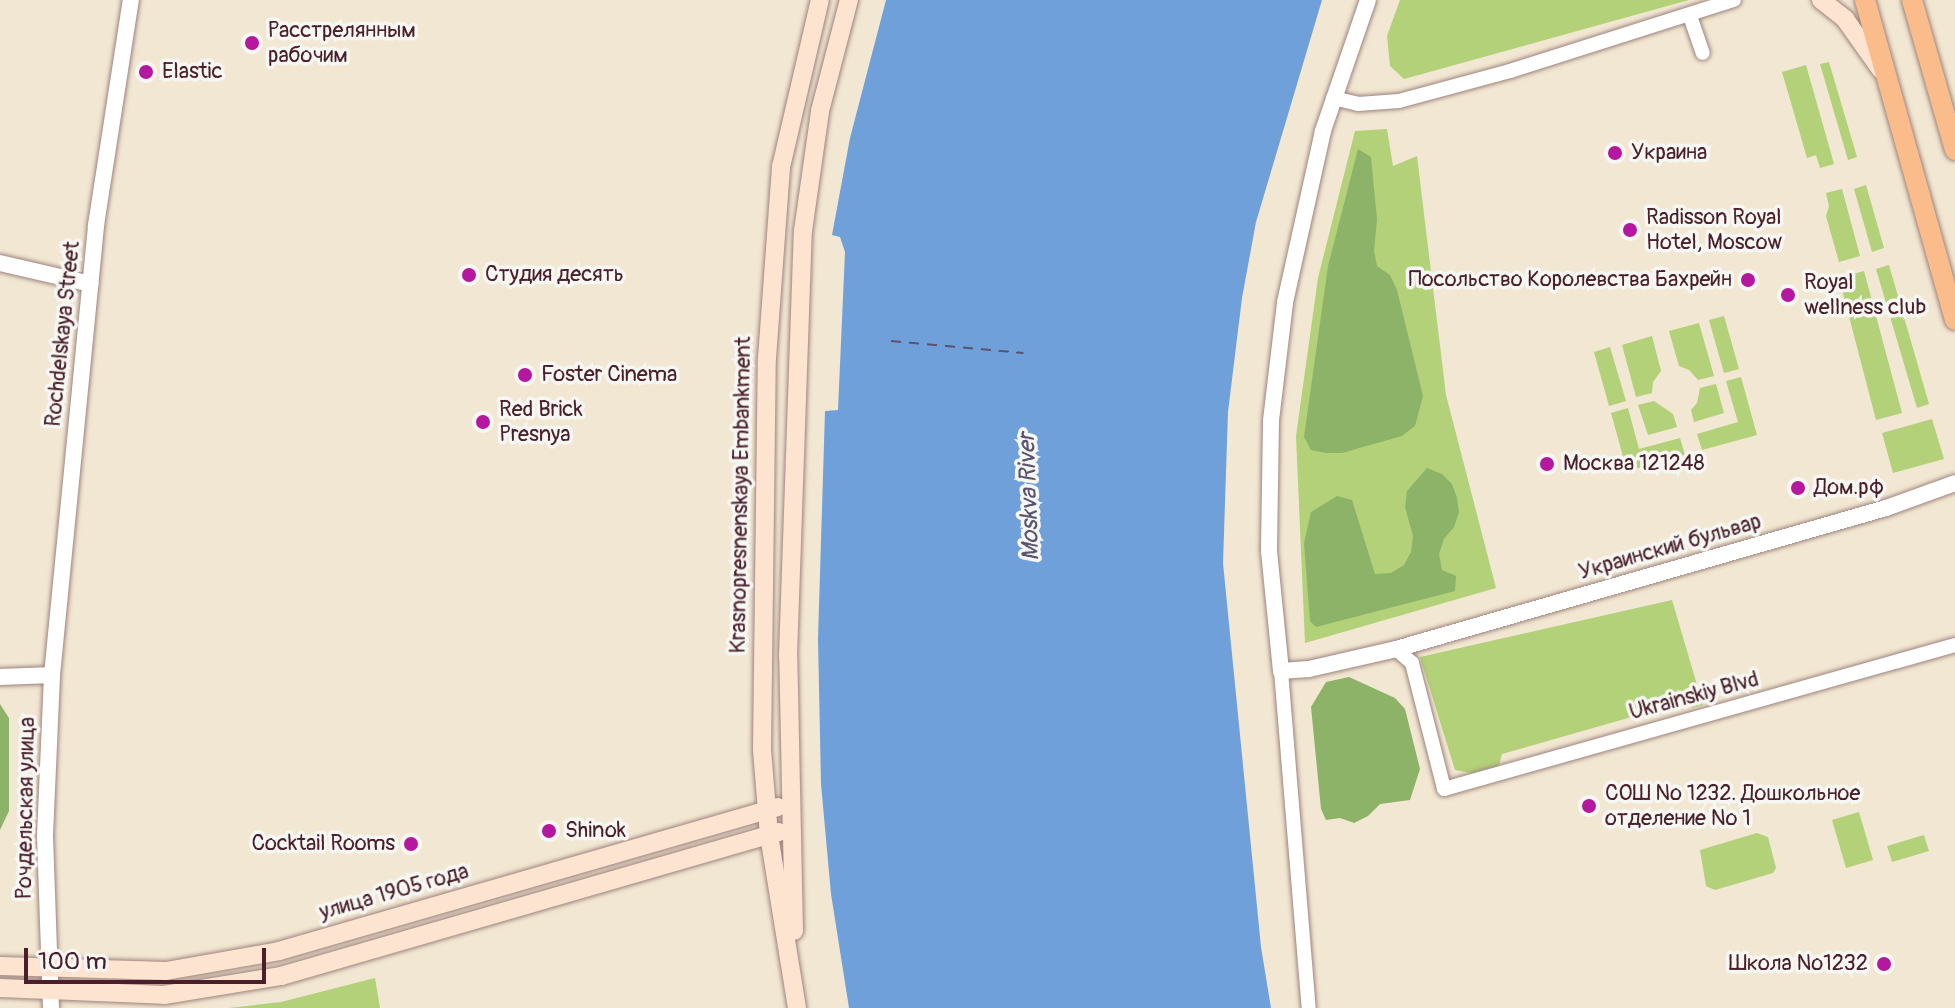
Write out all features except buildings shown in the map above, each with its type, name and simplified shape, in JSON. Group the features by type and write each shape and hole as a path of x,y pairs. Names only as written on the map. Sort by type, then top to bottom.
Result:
{"main road":[{"name":"Krasnopresnenskaya Embankment","path":"796,1001 767,810 761,659 767,358 781,167 820,0"},
{"name":"Krasnopresnenskaya Embankment","path":"796,1001 788,656 803,231 820,111 849,0"},
{"path":"1821,0 1860,38 1887,79"},
{"path":"1865,0 1955,320"},
{"path":"1912,0 1955,150"},
{"path":"1919,27 1923,0"},
{"name":"улица 1905 года","path":"0,966 166,971 279,951 792,803"},
{"path":"0,988 51,999 164,995 281,976 793,829"}],"street":[{"name":"Rochdelskaya Street","path":"52,675 91,284 131,0"},
{"path":"1309,1008 1269,551 1271,421 1305,200 1333,98 1368,0"},
{"path":"1333,98 1358,104 1399,101 1690,16 1734,0"},
{"path":"1690,16 1703,53"},
{"path":"0,263 91,284"},
{"name":"Украинский бульвар","path":"1281,671 1309,669 1396,649 1886,508 1955,483"},
{"name":"Ukrainskiy Blvd","path":"1396,649 1412,663 1444,789 1955,645"},
{"path":"0,677 52,675"},
{"name":"Рочдельская улица","path":"51,999 45,812 52,675"}],"green space":[{"path":"1400,0 1689,0 1404,79 1390,66 1387,36"},
{"path":"1829,62 1857,157 1848,160 1820,64"},
{"path":"1806,65 1834,164 1820,168 1816,155 1807,158 1782,72"},
{"path":"1387,129 1393,166 1417,156 1446,395 1496,588 1305,643 1296,436 1318,278 1355,131"},
{"path":"1358,149 1371,157 1377,219 1374,251 1377,266 1390,275 1397,290 1423,396 1415,426 1402,436 1342,453 1326,453 1311,450 1304,437 1328,266"},
{"path":"1866,185 1884,248 1872,252 1854,189"},
{"path":"1842,189 1860,256 1839,262 1826,216 1829,206 1826,193"},
{"path":"1889,265 1929,404 1917,408 1876,269"},
{"path":"1864,271 1902,413 1876,420 1839,278"},
{"path":"1724,316 1739,369 1724,373 1709,320"},
{"path":"1699,323 1714,376 1698,380 1689,370 1679,366 1669,331"},
{"path":"1652,336 1661,371 1653,382 1652,393 1636,397 1622,345"},
{"path":"1610,347 1626,401 1609,406 1594,352"},
{"path":"1741,377 1757,435 1702,450 1697,434 1738,422 1726,381"},
{"path":"1716,384 1724,413 1694,422 1691,410 1697,403 1700,388"},
{"path":"1654,401 1673,414 1677,427 1648,435 1638,405"},
{"path":"1628,408 1639,449 1680,438 1685,455 1627,471 1611,413"},
{"path":"1932,419 1944,459 1893,473 1882,433"},
{"path":"1427,468 1442,474 1452,484 1457,498 1459,512 1439,554 1442,570 1456,576 1455,591 1316,627 1310,621 1304,543 1311,512 1337,496 1352,500 1375,574 1391,573 1404,565 1411,552 1413,536 1405,507 1407,491"},
{"path":"1672,600 1703,705 1692,708 1684,702 1502,754 1499,766 1472,773 1455,770 1420,657"},
{"path":"1349,677 1395,698 1405,709 1420,769 1410,800 1380,804 1368,816 1354,823 1340,818 1326,820 1321,809 1311,707 1326,682"},
{"path":"0,704 9,718 9,811 0,830"},
{"path":"1859,812 1873,860 1846,868 1832,820"},
{"path":"1757,833 1768,837 1776,868 1773,873 1715,890 1706,886 1700,850"},
{"path":"1924,835 1929,851 1892,862 1887,846"},
{"path":"375,978 380,1008 229,1008 281,1002"}],"water":[{"name":"Moskva River","path":"886,0 1322,0 1256,222 1242,298 1228,412 1223,563 1261,947 1271,1008 849,1008 831,894 821,784 818,639 825,411 838,410 845,252 840,237 832,235 850,138"}],"ferry route":[{"path":"891,341 1023,353"}],"place":[{"name":"Расстрелянным рабочим","path":"252,43"},
{"name":"Elastic","path":"146,72"},
{"name":"Украина","path":"1615,153"},
{"name":"Radisson Royal Hotel, Moscow","path":"1630,230"},
{"name":"Студия десять","path":"469,275"},
{"name":"Посольство Королевства Бахрейн","path":"1748,280"},
{"name":"Royal wellness club","path":"1788,295"},
{"name":"Foster Cinema","path":"525,375"},
{"name":"Red Brick Presnya","path":"483,422"},
{"name":"Москва 121248","path":"1547,464"},
{"name":"Дом.рф","path":"1798,488"},
{"name":"СОШ № 1232. Дошкольное отделение № 1","path":"1589,806"},
{"name":"Shinok","path":"549,831"},
{"name":"Cocktail Rooms","path":"411,844"},
{"name":"Школа №1232","path":"1884,964"}]}
